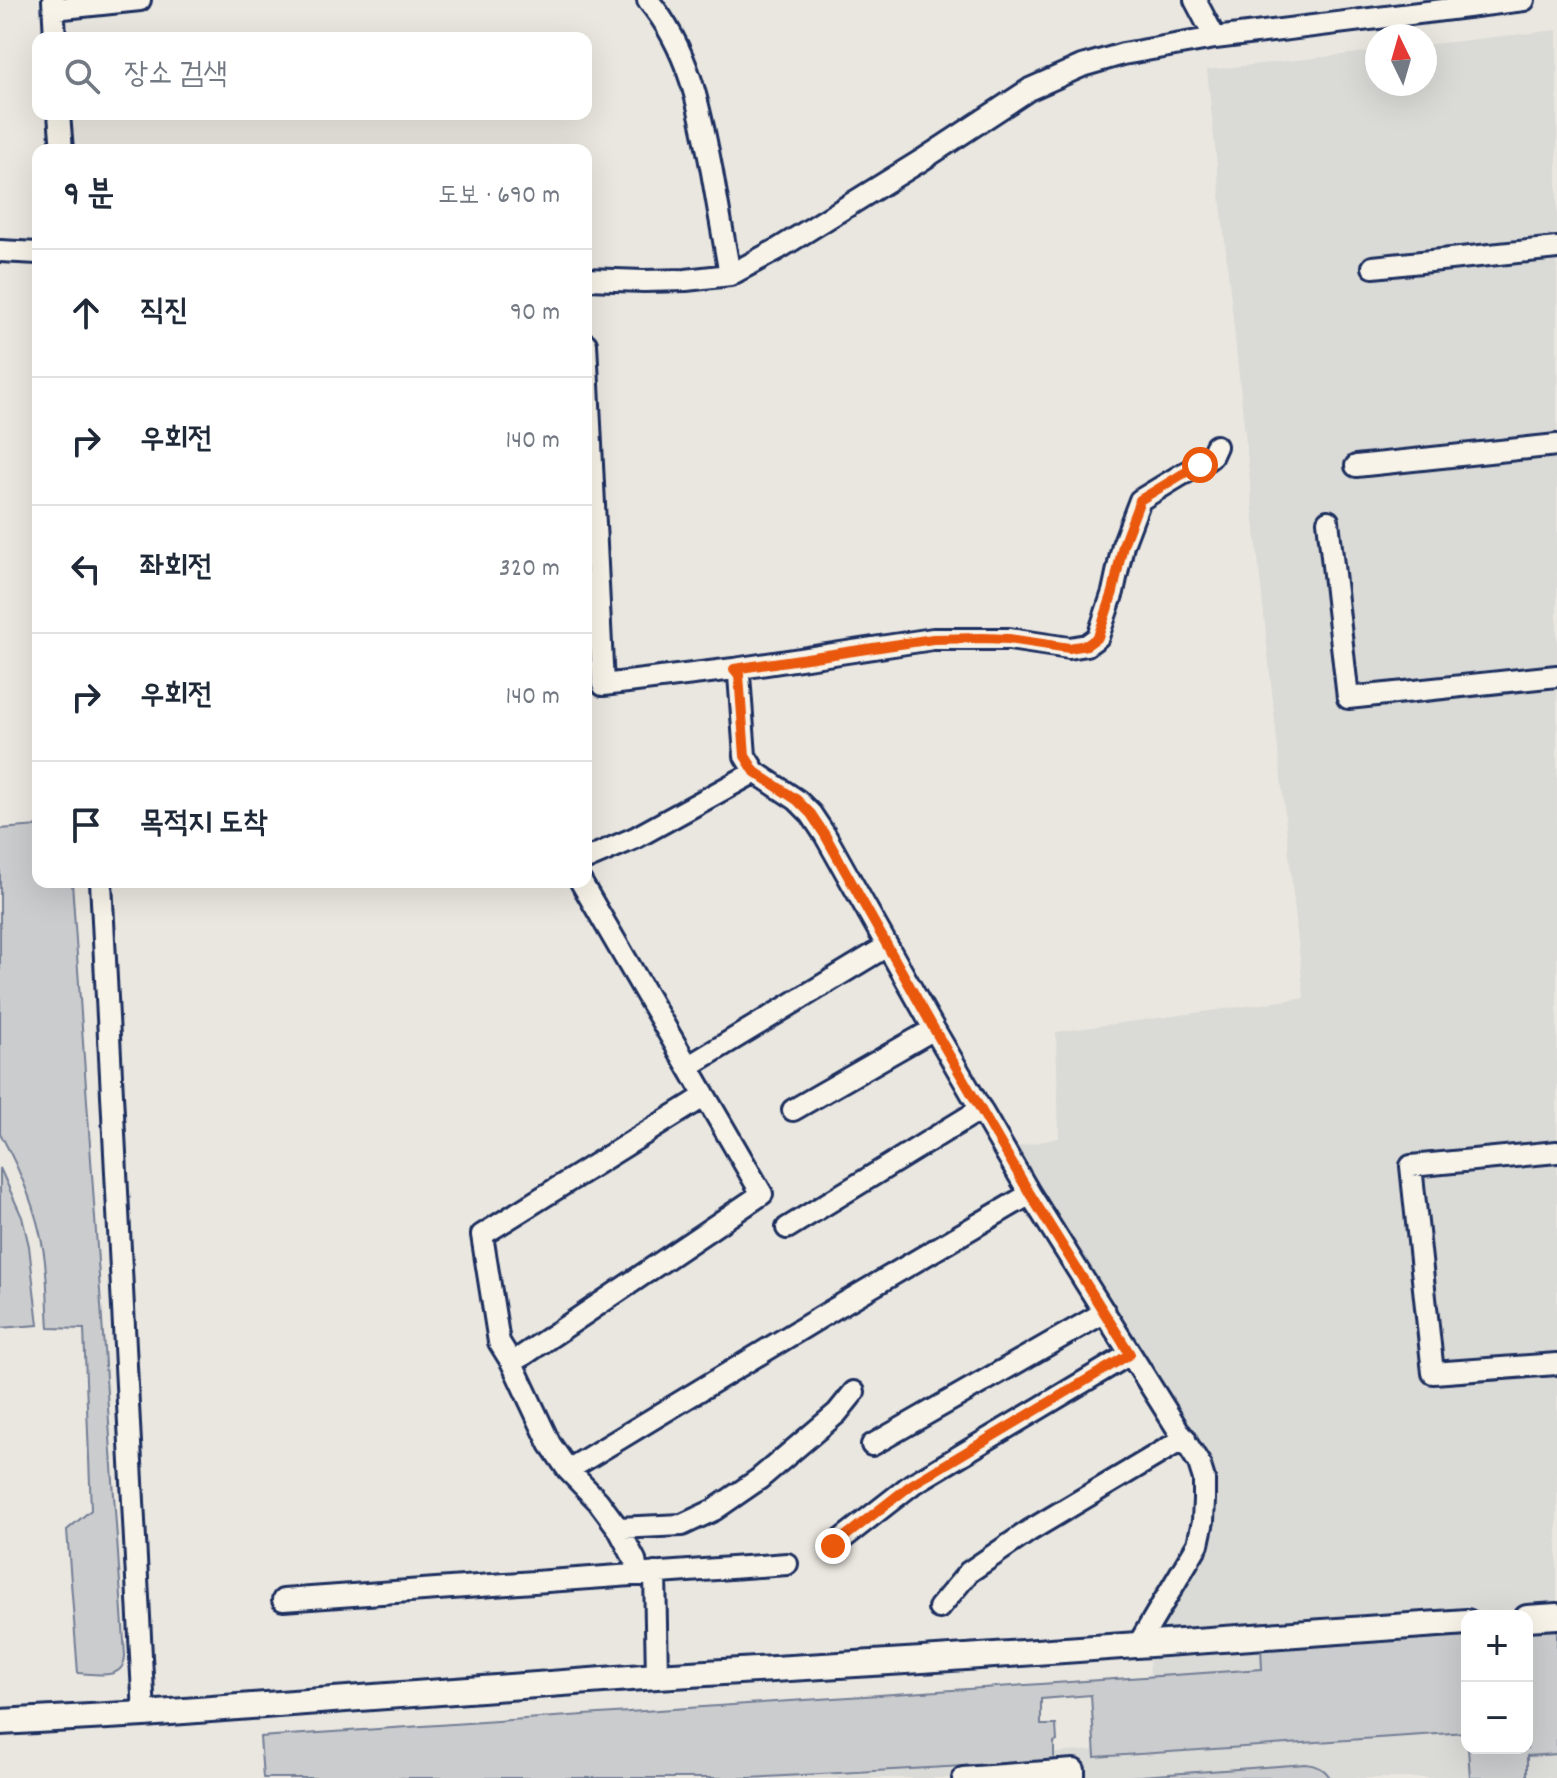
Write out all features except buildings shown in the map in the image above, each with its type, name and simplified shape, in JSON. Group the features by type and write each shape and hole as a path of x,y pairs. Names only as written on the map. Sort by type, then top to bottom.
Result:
{"main road":[{"path":"1533,1618 1557,1616"},
{"path":"0,1722 1461,1622"}],"street":[{"path":"55,32 53,5 140,0"},
{"path":"648,0 662,17 685,59 702,117 730,275"},
{"path":"1195,0 1215,38"},
{"path":"592,279 686,280 730,275 922,160 1030,89 1082,66 1123,54 1215,38 1524,0"},
{"path":"60,120 62,144"},
{"path":"1373,267 1557,248"},
{"path":"0,251 32,253"},
{"path":"1356,466 1557,445"},
{"path":"592,572 595,686 933,639 1009,639 1069,648 1087,645 1098,637 1113,592 1123,545 1140,500 1200,465 1211,457 1216,446"},
{"path":"1328,521 1348,698 1557,676"},
{"path":"734,669 739,675 745,756 755,772 797,800 825,835 1030,1194 1199,1463 1204,1479 1203,1521 1198,1544 1138,1645"},
{"path":"592,856 635,838 755,772"},
{"path":"101,888 144,1714"},
{"path":"512,1363 762,1194 585,888"},
{"path":"689,1066 887,946"},
{"path":"793,1110 934,1029"},
{"path":"657,1676 646,1573 598,1501 568,1470 550,1444 499,1342 482,1235 705,1096"},
{"path":"787,1228 981,1109"},
{"path":"1557,1152 1411,1166 1433,1373 1557,1364"},
{"path":"568,1470 1030,1194"},
{"path":"872,1445 1105,1312"},
{"path":"833,1546 911,1485 1130,1354"},
{"path":"618,1528 682,1525 714,1510 759,1479 837,1413 854,1392"},
{"path":"939,1608 969,1572 1005,1547 1185,1438"},
{"path":"283,1600 787,1564"},
{"path":"963,1778 1074,1770 1074,1778"}],"shaded area":[{"path":"1557,30 1557,1778 712,1778 1151,1746 1149,1638 1192,1575 1204,1543 1203,1453 1015,1147 1059,1138 1056,1032 1304,998 1207,70 1365,52 1365,96 1437,96 1437,44"},
{"path":"32,826 32,888 72,888 125,1656 120,1669 101,1675 78,1673 67,1530 91,1510 84,1329 49,1328 46,1268 40,1233 26,1189 0,1133 0,829"},
{"path":"0,1168 22,1217 29,1246 38,1325 0,1328"},
{"path":"1557,1627 1557,1754 1527,1756 1527,1778 1470,1778 1468,1754 1533,1754 1533,1629"},
{"path":"1461,1633 1461,1732 1095,1757 1091,1695 1041,1699 1041,1725 1056,1725 1054,1761 749,1778 263,1778 260,1737 1262,1669 1261,1646"},
{"path":"1306,1764 1320,1768 1330,1778 1115,1778"}],"route":[{"path":"833,1546 911,1485 1130,1354 1030,1194 825,835 797,800 755,772 745,756 739,675 734,669 933,639 1009,639 1069,648 1087,645 1098,637 1113,592 1123,545 1140,500 1200,465"}]}
